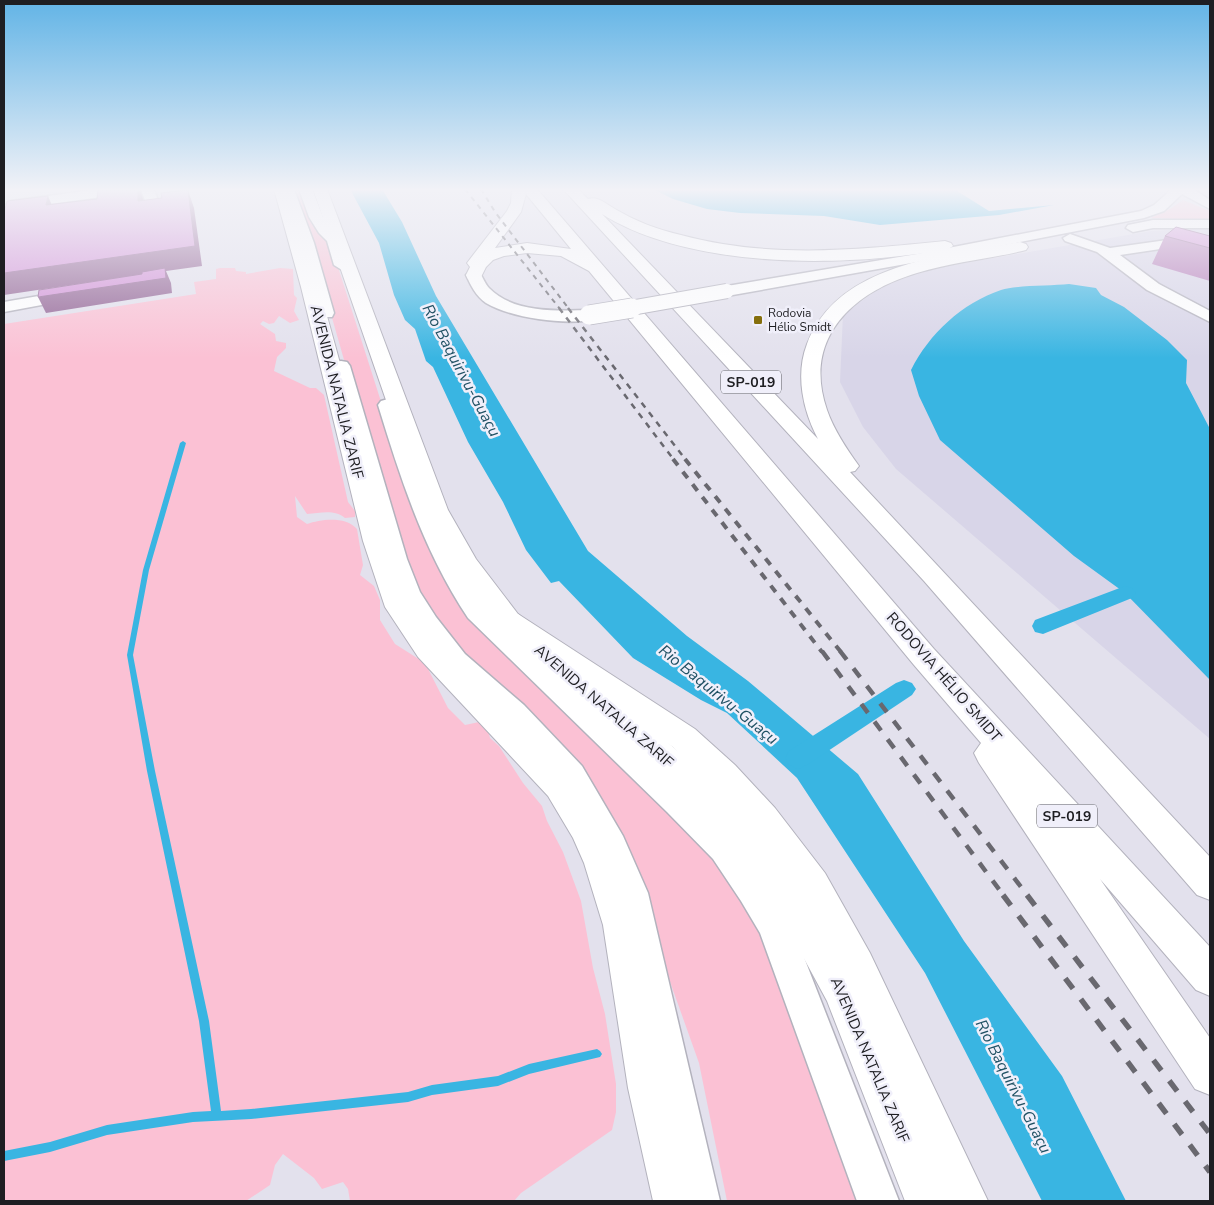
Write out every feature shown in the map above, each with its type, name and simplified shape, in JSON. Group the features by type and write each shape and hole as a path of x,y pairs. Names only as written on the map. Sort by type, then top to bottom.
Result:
{"main road":[{"name":"AVENIDA NATALIA ZARIF","path":"298,245 376,541 399,607 428,649 560,786 587,829 602,862 622,925 650,1088 676,1201"},
{"name":"AVENIDA NATALIA ZARIF","path":"340,245 436,510 492,617 717,806 788,893 842,989 928,1201"},
{"path":"474,275 477,260 488,245"},
{"name":"RODOVIA HÉLIO SMIDT","path":"577,245 924,657 1210,976"},
{"name":"SP-019","path":"623,245 933,576 1210,883"},
{"path":"705,245 750,252 839,256 986,245"},
{"path":"933,576 845,463 821,425 810,391 810,360 819,333 837,310 861,291 892,276 928,264 1004,245"},
{"path":"474,275 478,265 492,255 513,249 539,248 572,254 607,281"},
{"path":"492,617 684,738 723,775 763,819 812,885 856,967 965,1201"},
{"path":"924,657 1092,898 1210,1074"}],"street":[{"path":"308,245 395,559 408,593 427,624 456,661 514,712 571,775 612,846 631,893 699,1201"},
{"path":"336,245 408,465 444,559 459,588 492,617 678,802 724,850 753,890 774,924 878,1201"},
{"path":"474,275 476,282 486,296 508,306 554,315 589,315 999,245"},
{"path":"1089,245 1104,251 1159,291 1210,316"},
{"path":"1102,245 1104,251"},
{"path":"1104,251 1156,245"},
{"path":"1174,245 1195,249"},
{"path":"4,307 93,292"}],"shaded area":[{"path":"311,245 331,245 408,486 705,844 759,923 786,1007 856,1201 727,1201 699,1063 658,948 420,607 368,444"},
{"path":"1068,245 1210,245 1210,739 896,469 863,427 840,382 843,314 880,288 924,270"},
{"path":"235,268 236,271 246,272 246,274 280,268 293,269 294,295 297,298 294,311 299,320 290,323 279,316 274,323 269,324 263,321 260,324 275,334 276,341 286,343 286,348 277,357 274,371 310,388 316,388 324,395 348,502 355,511 355,517 345,518 337,513 307,514 295,496 297,517 307,524 326,520 340,520 347,522 357,529 363,565 360,575 374,586 380,600 380,620 395,644 425,663 448,708 465,725 479,722 488,730 490,738 499,746 523,783 542,806 547,821 563,852 581,901 593,968 605,1014 616,1084 616,1112 612,1130 521,1193 514,1201 350,1201 348,1189 343,1182 322,1189 314,1178 283,1154 275,1165 270,1185 246,1201 4,1201 4,324 196,294 194,282 216,279 216,269"}],"water":[{"name":"Rio Baquirivu-Guaçu","path":"380,245 413,245 436,296 588,551 687,636 748,681 858,774 964,941 1062,1076 1126,1201 1042,1201 925,973 797,778 727,713 701,700 633,658 559,581 551,583 526,550 503,502 468,442 433,367 426,361 415,329 405,320 394,295"},
{"path":"1069,284 1096,288 1101,295 1124,307 1167,340 1187,360 1186,383 1210,429 1210,680 1125,593 1074,556 940,440 919,396 911,370 918,357 937,332 960,312 987,296 1008,288"}],"building":[{"path":"4,245 195,245 195,246 4,273"},
{"path":"165,268 166,278 38,297 39,290 142,274 142,272"}],"waterway":[{"path":"183,443 146,570 130,655 151,771 204,1021 217,1116"},
{"path":"1043,626 1125,593"},
{"path":"798,758 904,689"},
{"path":"217,1116 251,1114 408,1097 432,1090 498,1081 529,1069 597,1054"},
{"path":"4,1156 50,1147 107,1130 193,1117 217,1116"}],"railway":[{"path":"510,245 560,309"},
{"path":"520,245 569,309"},
{"path":"559,308 674,460"},
{"path":"568,308 686,460"},
{"path":"673,459 822,652"},
{"path":"685,459 841,652"},
{"path":"822,651 1004,896"},
{"path":"840,651 1028,896"},
{"path":"1003,895 1210,1172"},
{"path":"1027,895 1210,1134"}],"place":[{"name":"Rodovia Hélio Smidt","path":"758,320"}]}
